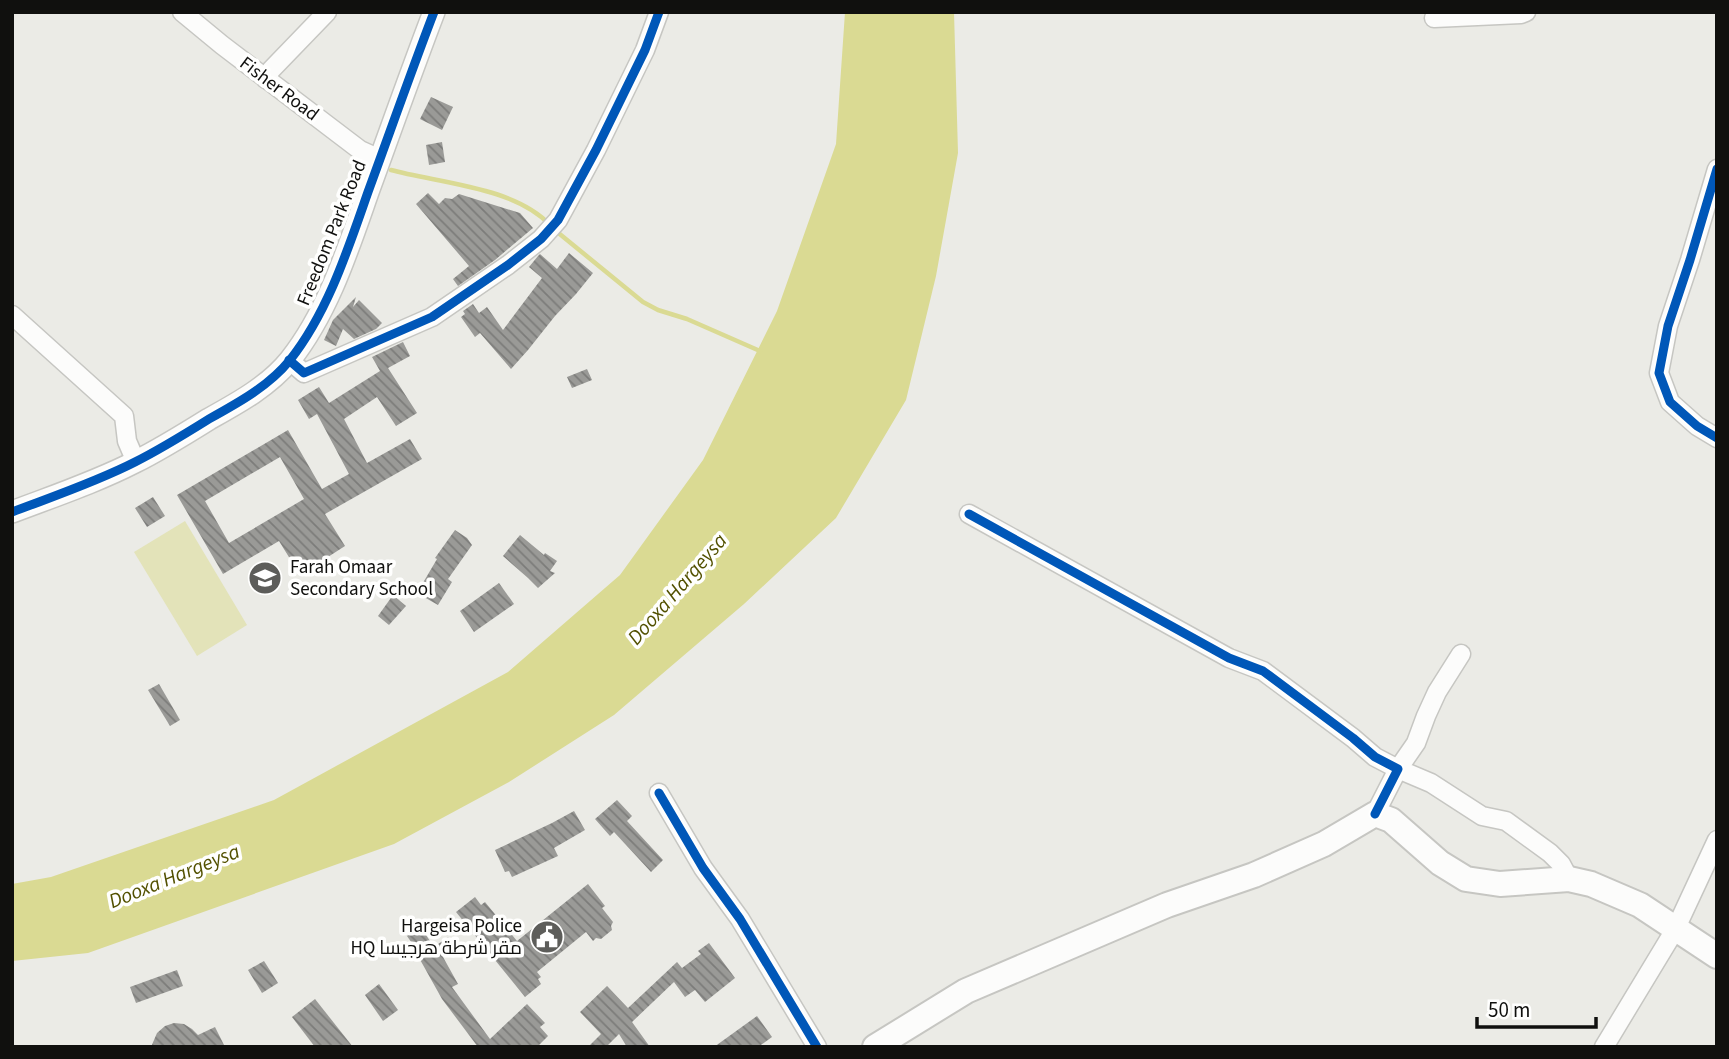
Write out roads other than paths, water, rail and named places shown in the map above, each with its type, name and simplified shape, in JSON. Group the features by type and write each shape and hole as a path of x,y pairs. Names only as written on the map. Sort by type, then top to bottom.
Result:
{"main road":[{"path":"875,1047 966,991 1167,905 1254,875 1324,844 1375,814 1391,820 1440,863 1466,879 1500,884 1569,879 1591,884 1640,905 1717,956"}],"street":[{"name":"Fisher Road","path":"182,12 360,150 380,159"},
{"path":"266,79 271,69 327,12"},
{"name":"Freedom Park Road","path":"12,512 96,481 136,462 243,400 271,379 289,360 307,334 335,279 435,12"},
{"path":"289,360 304,373 432,317 541,239 558,220 596,150 645,50 659,12"},
{"path":"1434,18 1526,12"},
{"path":"1717,169 1668,326 1659,373 1670,402 1717,438"},
{"path":"12,315 124,415 127,441 136,462"},
{"path":"969,514 1229,658 1263,671 1375,757 1431,783 1482,816 1506,821 1550,853 1561,864 1569,879"},
{"path":"1375,814 1398,769 1416,743 1437,692 1461,654"},
{"path":"659,793 703,868 740,919 817,1047"},
{"path":"1604,1047 1676,928 1717,840"}],"water":[{"name":"Dooxa Hargeysa","path":"845,12 954,12 958,153 936,276 906,400 836,518 744,604 614,715 509,782 394,844 88,953 12,961 12,884 51,877 274,800 508,672 620,575 703,460 777,311 836,144"}],"waterway":[{"path":"391,170 497,194 535,212 550,225"},
{"path":"556,231 643,302 760,351"}],"place":[{"name":"Farah Omaar Secondary School","path":"265,578"},
{"name":"Hargeisa Police HQ مقر شرطة هرجيسا","path":"547,937"}]}
